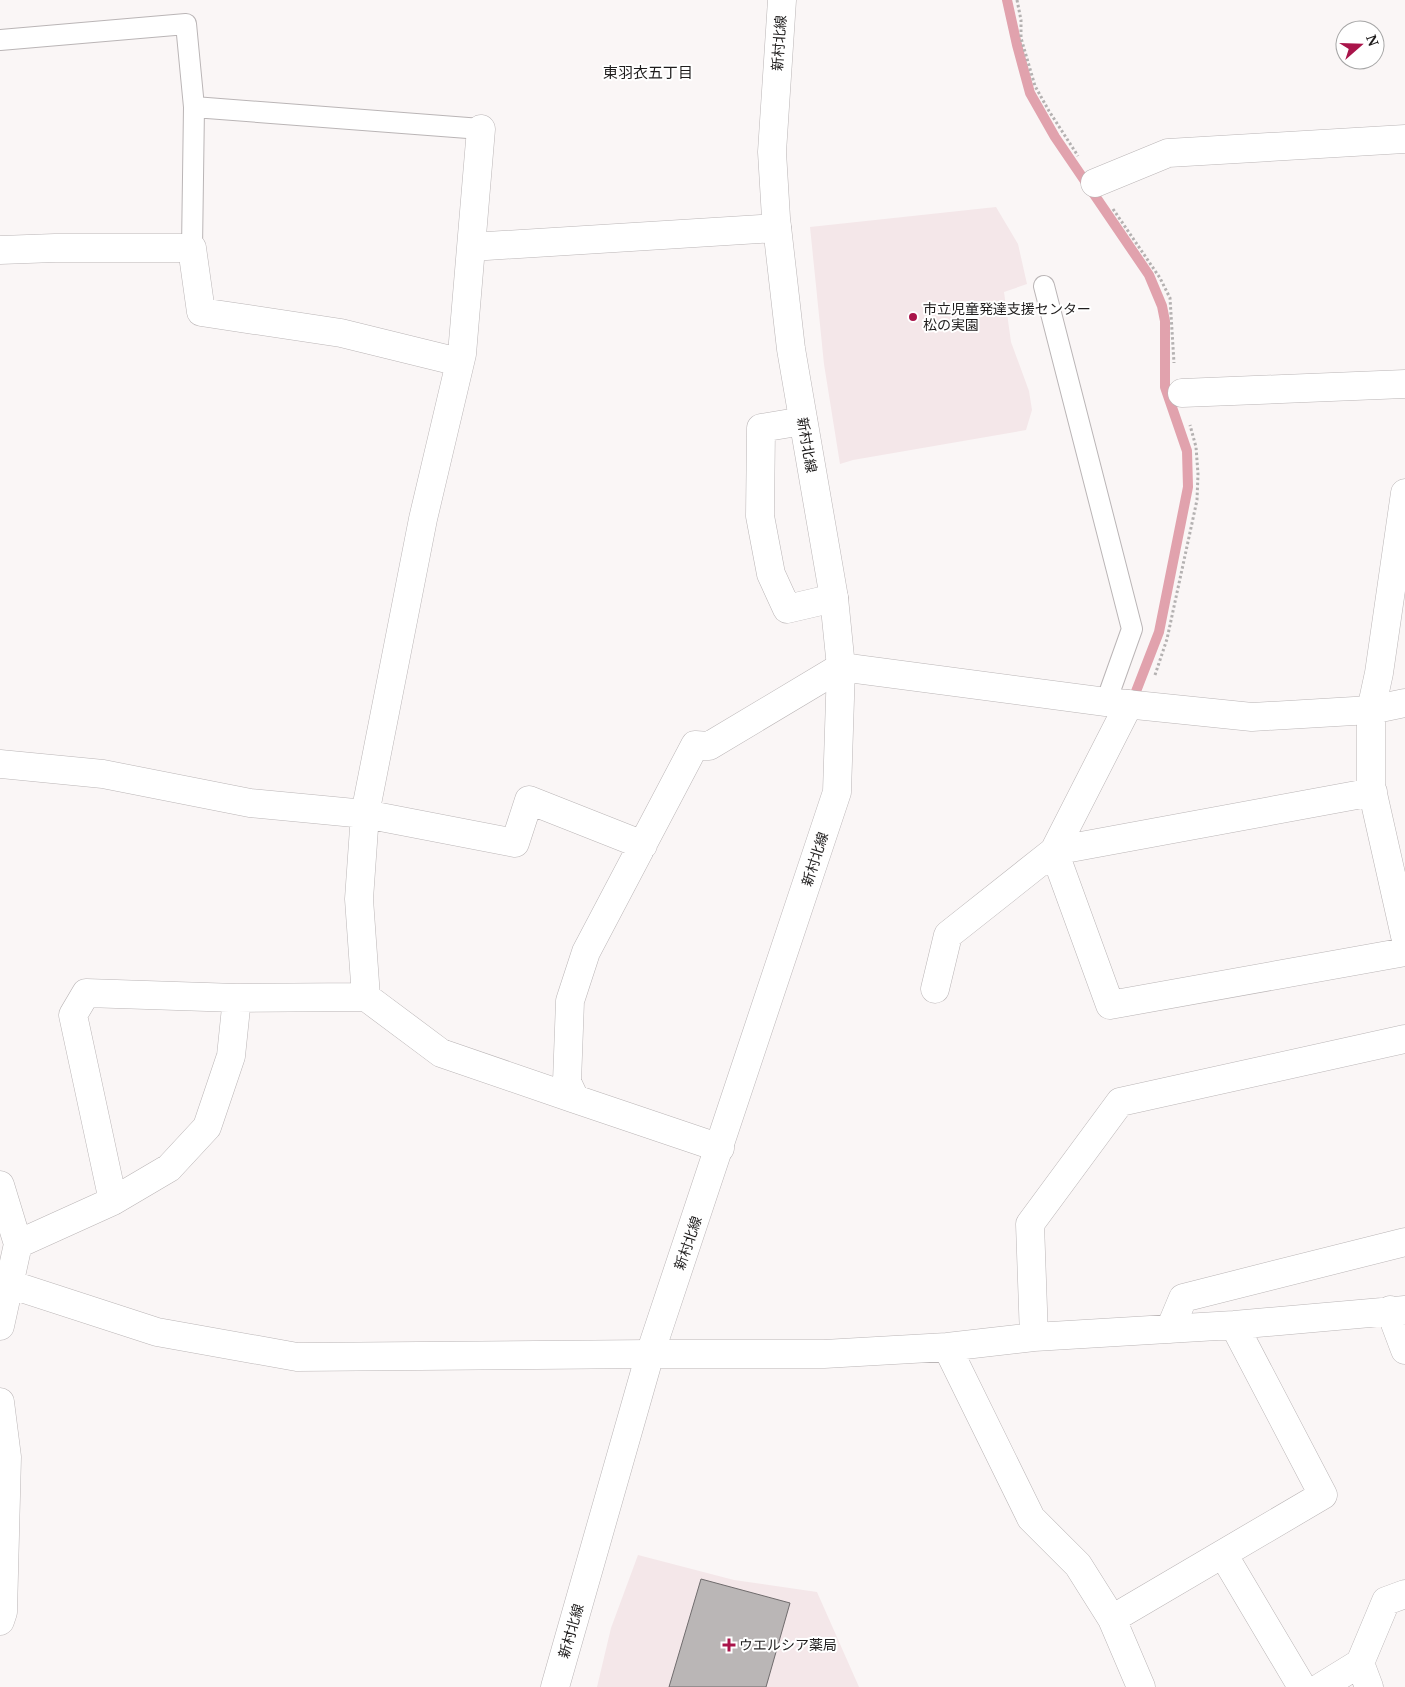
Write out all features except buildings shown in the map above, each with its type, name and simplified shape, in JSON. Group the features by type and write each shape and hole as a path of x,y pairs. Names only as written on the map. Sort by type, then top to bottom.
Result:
{"street":[{"name":"新村北線","path":"555,1687 650,1354 837,792 841,667 834,598 790,349 777,228 772,152 782,0"},
{"path":"366,997 359,899 365,814 423,519 462,354 482,129"},
{"path":"1095,183 1168,152 1405,139"},
{"path":"471,247 777,228"},
{"path":"0,250 192,248 201,312 341,333 459,362"},
{"path":"1182,393 1405,384"},
{"path":"803,421 761,428 760,516 771,574 787,609 834,598"},
{"path":"1405,493 1379,673 1371,710 1371,785 1405,936"},
{"path":"575,1099 566,1082 570,1001 586,952 695,745 709,746 841,667 1126,704 1252,718 1371,710 1405,703"},
{"path":"936,989 948,935 1054,851 1126,704"},
{"path":"0,764 103,774 250,804 365,814 515,843 529,800 642,845"},
{"path":"1054,851 1373,792"},
{"path":"1054,851 1110,1005 1405,952"},
{"path":"113,1201 73,1015 86,993 237,998 366,997 441,1053 720,1148"},
{"path":"18,1244 113,1201 169,1168 207,1127 231,1056 237,998"},
{"path":"1034,1338 1030,1224 1120,1102 1405,1039"},
{"path":"0,1185 18,1244 4,1283 0,1326"},
{"path":"1170,1329 1183,1298 1405,1242"},
{"path":"4,1283 157,1332 297,1357 824,1354 947,1347 1034,1338 1234,1325 1398,1310 1405,1350"},
{"path":"1112,1619 1323,1495 1234,1325"},
{"path":"947,1347 1031,1518 1078,1565 1112,1619 1133,1685"},
{"path":"0,1402 8,1457 3,1612 0,1621"},
{"path":"1223,1554 1302,1687"},
{"path":"1321,1687 1365,1675 1386,1601 1405,1594"}],"lane":[{"path":"0,40 186,24 194,107 192,248"},
{"path":"194,107 482,129"},
{"path":"1044,286 1132,629 1126,704"}],"path":[{"path":"1126,704 1168,639 1197,500 1196,447 1182,393"}],"shaded area":[{"name":"市立児童発達支援センター 松の実園","path":"996,207 1018,244 1027,284 1004,292 1011,342 1029,391 1032,410 1026,430 853,460 840,464 824,364 810,227"},
{"path":"638,1555 734,1580 817,1592 859,1687 597,1687 611,1628"}],"waterway":[{"path":"1007,0 1030,93 1055,137 1149,275 1162,306 1165,321 1165,387 1187,451 1188,487 1159,632 1135,694"}],"place":[{"name":"市立児童発達支援センター 松の実園","path":"913,317"},
{"name":"ウエルシア薬局","path":"729,1645"}],"district":[{"name":"東羽衣五丁目","path":"648,73"}]}
